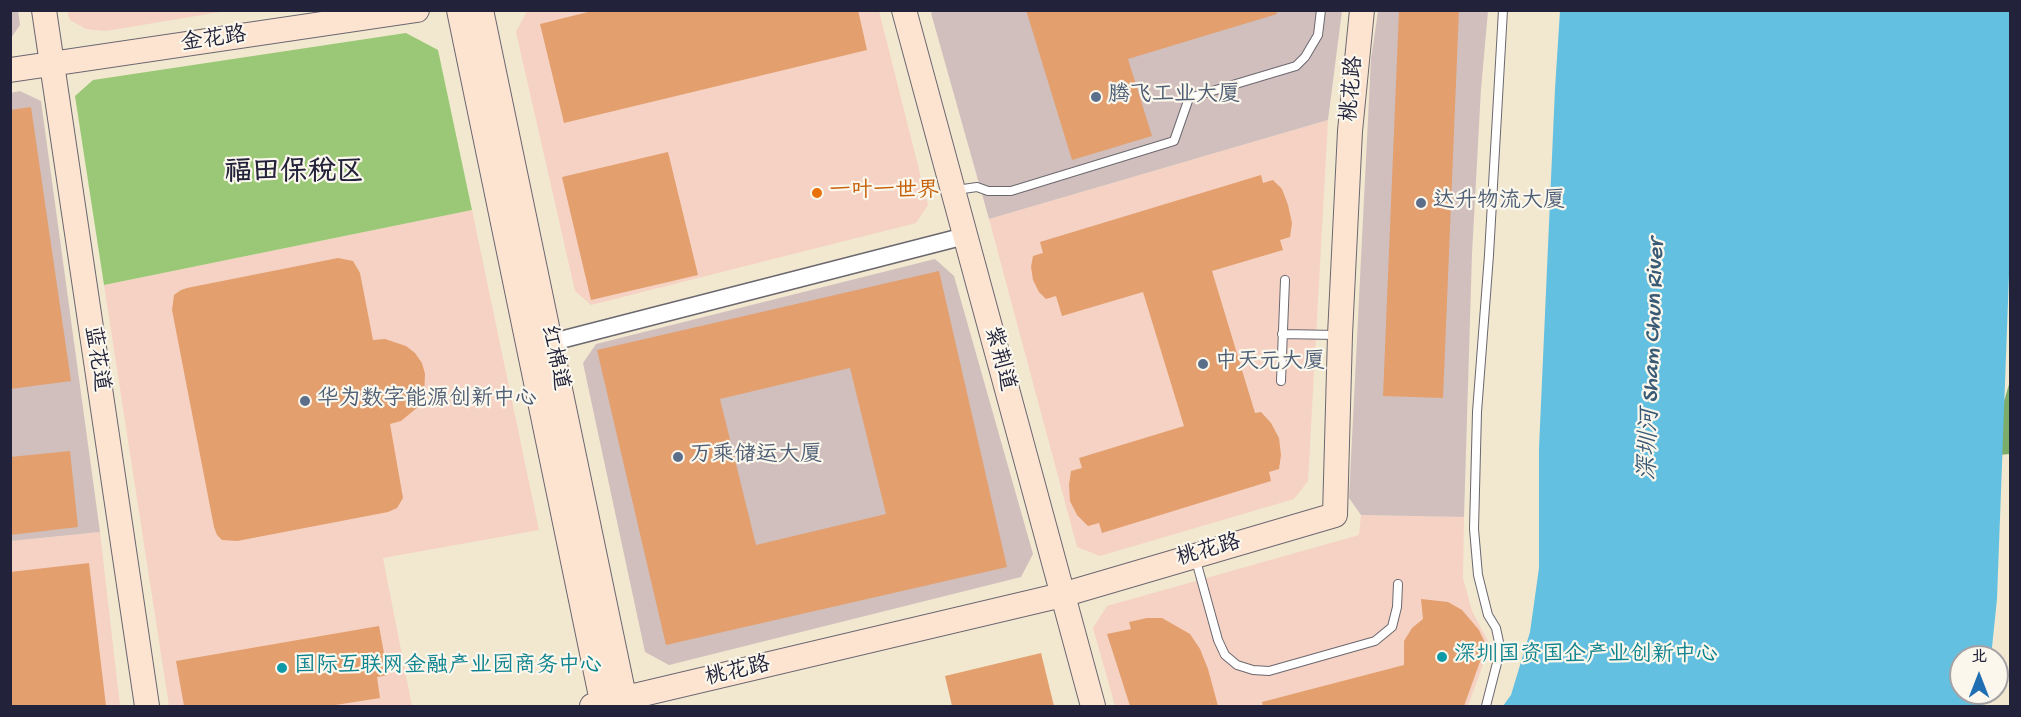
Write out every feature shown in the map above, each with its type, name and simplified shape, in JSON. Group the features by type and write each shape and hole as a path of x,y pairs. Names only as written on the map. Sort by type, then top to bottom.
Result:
{"main road":[{"name":"蓝花道","path":"44,10 147,706"},
{"name":"金花路","path":"10,70 417,10"},
{"name":"红棉道","path":"459,10 539,345"},
{"name":"红棉道","path":"481,10 539,345 609,705"},
{"name":"紫荆道","path":"904,10 1093,706"},
{"name":"桃花路","path":"609,705 1062,595 1335,515 1340,335 1350,131 1362,10"}],"street":[{"path":"539,345 965,236"}],"lane":[{"path":"953,190 977,187 988,191 1011,191 1174,141 1189,98 1296,66 1305,57 1318,35 1321,10"},
{"path":"1486,706 1497,663 1499,642 1496,628 1488,615 1478,575 1474,529 1477,411 1490,243 1503,10"},
{"path":"1281,381 1285,280"},
{"path":"1282,334 1340,335"},
{"path":"1194,556 1218,640 1225,655 1237,664 1253,670 1269,671 1375,641 1392,627 1397,607 1398,584"}],"shaded area":[{"path":"11,10 18,11 20,25 11,38"},
{"path":"67,10 226,11 106,31 86,29 70,20"},
{"path":"938,10 1342,11 1328,120 989,219 931,13"},
{"path":"527,11 879,11 928,205 916,223 591,305 575,291 516,32"},
{"path":"1378,11 1488,11 1481,89 1472,254 1464,517 1361,515 1349,498 1371,59"},
{"path":"20,91 41,101 100,532 11,541 10,93"},
{"path":"1328,120 1308,481 1294,499 1100,556 1077,547 989,219"},
{"path":"472,210 539,530 383,558 412,706 169,706 104,285"},
{"name":"万乘储运大厦","path":"935,259 954,276 1033,554 1021,577 669,665 645,652 583,363 596,344"},
{"name":"深圳国资国企产业创新中心","path":"1361,515 1464,517 1463,578 1472,611 1490,645 1468,706 1115,706 1093,628 1107,606 1359,535"},
{"path":"100,532 120,706 11,706 11,541"}],"green space":[{"path":"406,33 438,50 472,210 104,285 75,96 93,80"},
{"path":"2010,381 2010,454 1988,456"}],"water":[{"name":"深圳河 Sham Chun River","path":"1560,11 2010,11 2010,248 1997,599 1992,645 1949,645 1949,705 1983,706 1503,706 1511,695 1530,632 1539,568 1539,448"}],"building":[{"path":"596,10 858,10 867,50 564,123 540,24"},
{"name":"腾飞工业大厦","path":"1026,10 1276,10 1277,14 1128,59 1152,136 1072,160"},
{"name":"达升物流大厦","path":"1399,10 1459,10 1443,398 1383,396"},
{"path":"31,107 71,381 10,389 10,110"},
{"path":"668,152 698,275 591,300 562,177"},
{"name":"中天元大厦","path":"1261,175 1263,183 1273,180 1282,189 1292,223 1290,237 1280,240 1283,250 1212,271 1255,413 1261,412 1271,423 1279,438 1281,455 1279,469 1269,472 1271,481 1102,533 1099,523 1088,526 1077,515 1070,501 1071,471 1082,468 1079,458 1184,426 1143,292 1062,316 1056,296 1046,299 1039,292 1033,280 1031,267 1033,256 1043,253 1040,242"},
{"name":"华为数字能源创新中心","path":"338,258 353,261 360,273 373,340 385,339 406,346 422,363 425,374 424,396 418,407 401,421 390,424 403,498 397,508 388,512 237,541 222,540 214,527 172,310 174,295 187,288"},
{"name":"万乘储运大厦","path":"939,271 1007,567 666,645 597,350","holes":["850,368 886,514 756,545 720,399"]},
{"path":"70,451 78,527 10,535 10,457"},
{"path":"89,563 106,706 10,706 10,572"},
{"name":"深圳国资国企产业创新中心","path":"1421,599 1448,602 1462,610 1479,630 1486,645 1464,706 1263,706 1262,702 1404,665 1404,641 1412,628 1423,619"},
{"path":"1147,618 1162,618 1190,634 1200,649 1208,669 1218,706 1130,706 1107,634 1131,629 1129,622"},
{"name":"国际互联网金融产业园商务中心","path":"379,626 388,675 377,677 380,698 329,706 184,706 176,661"},
{"path":"1041,653 1054,706 952,706 945,676"}],"place":[{"name":"腾飞工业大厦","path":"1096,97"},
{"name":"一叶一世界","path":"817,193"},
{"name":"达升物流大厦","path":"1421,203"},
{"name":"中天元大厦","path":"1203,364"},
{"name":"华为数字能源创新中心","path":"305,401"},
{"name":"万乘储运大厦","path":"678,457"},
{"name":"深圳国资国企产业创新中心","path":"1442,657"},
{"name":"国际互联网金融产业园商务中心","path":"282,668"}],"district":[{"name":"福田保税区","path":"294,175"}]}
